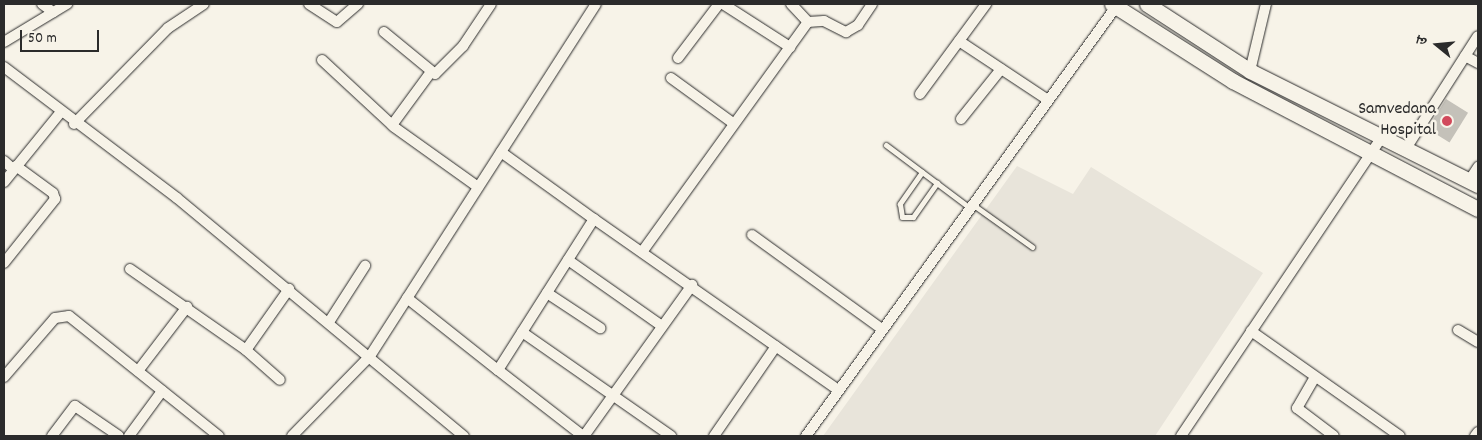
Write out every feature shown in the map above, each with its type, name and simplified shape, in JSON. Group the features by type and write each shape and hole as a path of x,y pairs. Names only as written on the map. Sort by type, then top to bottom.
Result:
{"main road":[{"path":"1147,4 1250,70 1380,138 1474,183"},
{"path":"1115,5 1233,81 1478,209"}],"street":[{"path":"42,4 53,12"},
{"path":"4,42 67,4"},
{"path":"74,124 168,28 204,4"},
{"path":"309,4 336,22 358,4"},
{"path":"384,32 431,72 440,72 464,46 491,4"},
{"path":"292,436 370,356 596,4"},
{"path":"678,58 721,4 790,47"},
{"path":"791,4 808,22"},
{"path":"808,22 824,21 846,32 858,25 872,4"},
{"path":"920,94 986,4"},
{"path":"1250,70 1266,4"},
{"path":"806,436 1115,5"},
{"path":"642,252 733,123 808,22"},
{"path":"1405,150 1478,36"},
{"path":"959,41 1048,100"},
{"path":"1465,56 1478,63"},
{"path":"322,60 392,125 478,187"},
{"path":"4,67 74,124 177,198 370,356 460,435"},
{"path":"960,119 1002,69"},
{"path":"392,125 431,72"},
{"path":"671,78 733,123"},
{"path":"4,182 60,113"},
{"path":"1181,436 1380,138"},
{"path":"501,152 594,220 692,286 838,390"},
{"path":"4,161 53,193 55,199 4,263"},
{"path":"1474,183 1478,167"},
{"path":"498,370 594,220"},
{"path":"752,235 882,329"},
{"path":"568,260 662,326"},
{"path":"329,322 365,266"},
{"path":"130,269 246,350 280,380"},
{"path":"407,298 584,436 610,395 692,286"},
{"path":"246,350 289,289"},
{"path":"547,293 600,328"},
{"path":"138,371 187,307"},
{"path":"4,377 55,318 70,316 219,436"},
{"path":"1458,330 1478,342"},
{"path":"1251,331 1400,436"},
{"path":"522,332 671,436"},
{"path":"714,436 776,346"},
{"path":"1315,377 1297,408 1334,436"},
{"path":"129,436 162,391"},
{"path":"52,436 75,406 119,436"}],"lane":[{"path":"886,145 937,183 1032,247"},
{"path":"922,172 900,204 902,217 913,217 937,183"}],"shaded area":[{"path":"1017,166 1073,194 1091,167 1263,273 1155,436 823,436"}],"building":[{"path":"1446,99 1468,113 1450,142 1427,129"}],"place":[{"name":"Samvedana Hospital","path":"1447,121"}]}
